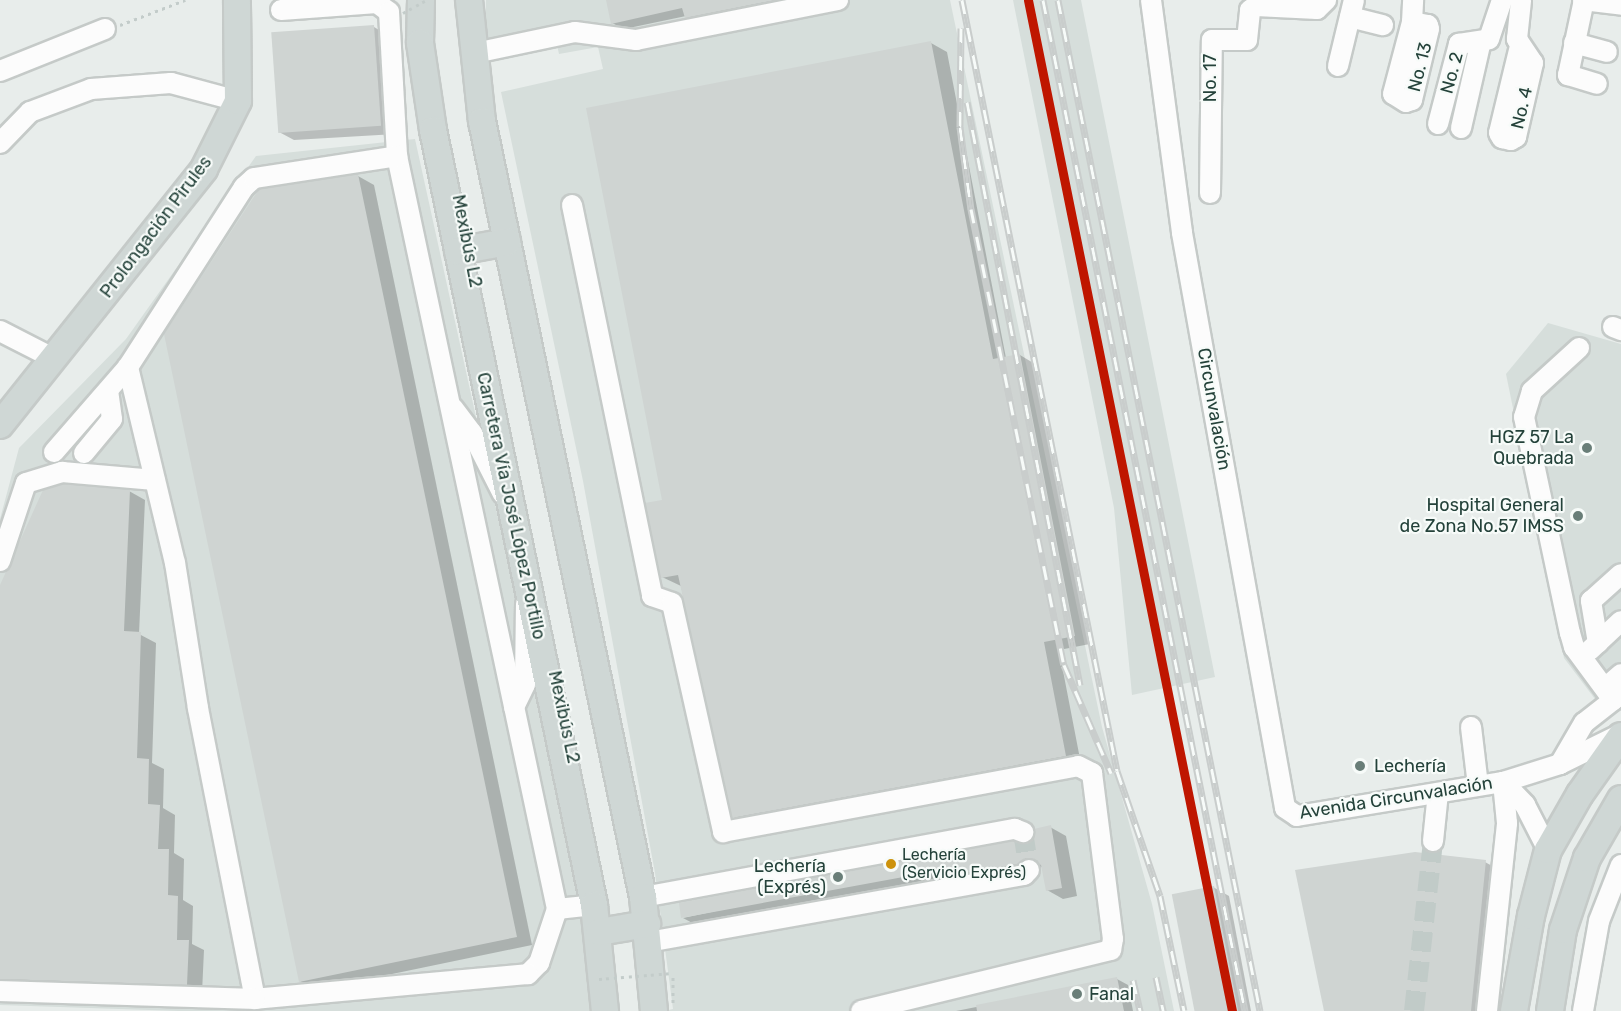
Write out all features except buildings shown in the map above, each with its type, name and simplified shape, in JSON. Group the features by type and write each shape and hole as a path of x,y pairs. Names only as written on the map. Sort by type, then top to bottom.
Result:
{"main road":[{"name":"Prolongación Pirules","path":"0,425 125,273 204,169 238,100 237,0"},
{"path":"469,0 482,121 502,242 643,897 644,930 665,1005"},
{"name":"Carretera Vía José López Portillo","path":"412,7 420,42 431,119 463,250 512,510 594,905 603,931 605,1011"},
{"path":"463,250 502,242"},
{"path":"1514,1011 1531,916 1548,850 1580,794 1621,735"},
{"path":"1550,1011 1563,930 1587,858 1621,800"},
{"path":"603,931 644,930"}],"street":[{"name":"Mexibús L2","path":"432,0 429,42 463,250 603,931 617,1011"},
{"name":"Mexibús L2","path":"462,0 461,40 644,930 644,1011"},
{"path":"475,53 575,32 636,40 838,0"},
{"name":"Circunvalación","path":"1151,0 1184,245 1285,808 1290,814"},
{"name":"No. 17","path":"1210,193 1212,40 1247,40 1250,10 1256,6 1317,9 1326,0"},
{"name":"No. 13","path":"1412,22 1413,0"},
{"name":"No. 2","path":"1438,124 1459,44 1481,41 1493,35 1502,0"},
{"path":"1520,45 1517,30 1521,0"},
{"path":"1597,84 1568,75 1584,0 1621,5"},
{"path":"0,992 255,999 528,974 539,963 557,909 397,156 389,12 384,5 281,10"},
{"path":"1338,66 1352,8 1383,25"},
{"path":"0,71 105,29"},
{"name":"No. 2","path":"1461,128 1481,41"},
{"path":"1574,43 1607,52"},
{"path":"0,143 30,112 91,89 171,83 238,100"},
{"path":"54,452 128,367 244,187 254,178 397,156"},
{"path":"572,205 652,596 672,603 723,831 1078,766 1092,773 1113,939 1112,950 861,1011"},
{"path":"0,331 53,358"},
{"path":"1579,348 1532,391 1524,417 1570,633 1582,657 1613,694"},
{"path":"128,367 175,564 198,708 255,999"},
{"path":"84,453 112,420 108,392"},
{"path":"449,404 472,433 512,510"},
{"path":"0,561 26,483 62,472 155,480"},
{"path":"1598,643 1591,601 1621,574"},
{"path":"514,707 525,684 528,586"},
{"path":"1582,657 1621,621"},
{"path":"1560,764 1584,723 1613,694 1621,674"},
{"path":"1471,727 1478,786"},
{"name":"Avenida Circunvalación","path":"1290,814 1503,782 1560,764 1621,735"},
{"path":"1487,1011 1507,823 1503,782"},
{"name":"Avenida Circunvalación","path":"1503,782 1525,805 1548,850"},
{"path":"1432,842 1438,793"},
{"path":"643,897 1015,829 1023,832"},
{"path":"1583,1011 1599,921 1621,865"},
{"path":"644,930 1023,875 1029,870"},
{"path":"557,909 594,905"}],"path":[{"path":"105,29 142,19 185,0"},
{"path":"412,7 426,0"},
{"path":"599,979 674,973 665,1005"}],"shaded area":[{"path":"486,0 950,0 1102,727 1152,904 1174,1011 664,1011 673,1009 655,873 583,481 501,92 603,69 598,47 559,54 557,45 485,44"},
{"path":"1013,0 1081,0 1215,677 1132,695 1114,508"},
{"path":"415,139 578,882 590,1011 179,1011 0,1005 0,519 19,448 126,339 256,156"},
{"name":"Hospital General de Zona No.57 IMSS","path":"1548,323 1621,344 1621,687 1595,699 1564,658 1506,374"}],"tunnel":[{"path":"1023,832 1029,870"},
{"path":"1414,1011 1433,841"}],"railway":[{"path":"962,0 1117,771 1160,896 1184,1011"},
{"path":"1043,0 1245,1011"},
{"path":"1058,0 1260,1011"},
{"path":"961,28 960,127 971,209 1064,665 1111,773"},
{"path":"967,102 1080,685"},
{"path":"1156,977 1163,1011"},
{"path":"1133,980 1140,1011"}],"transit line":[{"path":"1028,0 1232,1011"}],"place":[{"name":"HGZ 57 La Quebrada","path":"1587,448"},
{"name":"Hospital General de Zona No.57 IMSS","path":"1578,516"},
{"name":"Lechería","path":"1360,766"},
{"name":"Lechería (Servicio Exprés)","path":"891,864"},
{"name":"Lechería (Exprés)","path":"838,877"},
{"name":"Fanal","path":"1077,994"}]}
